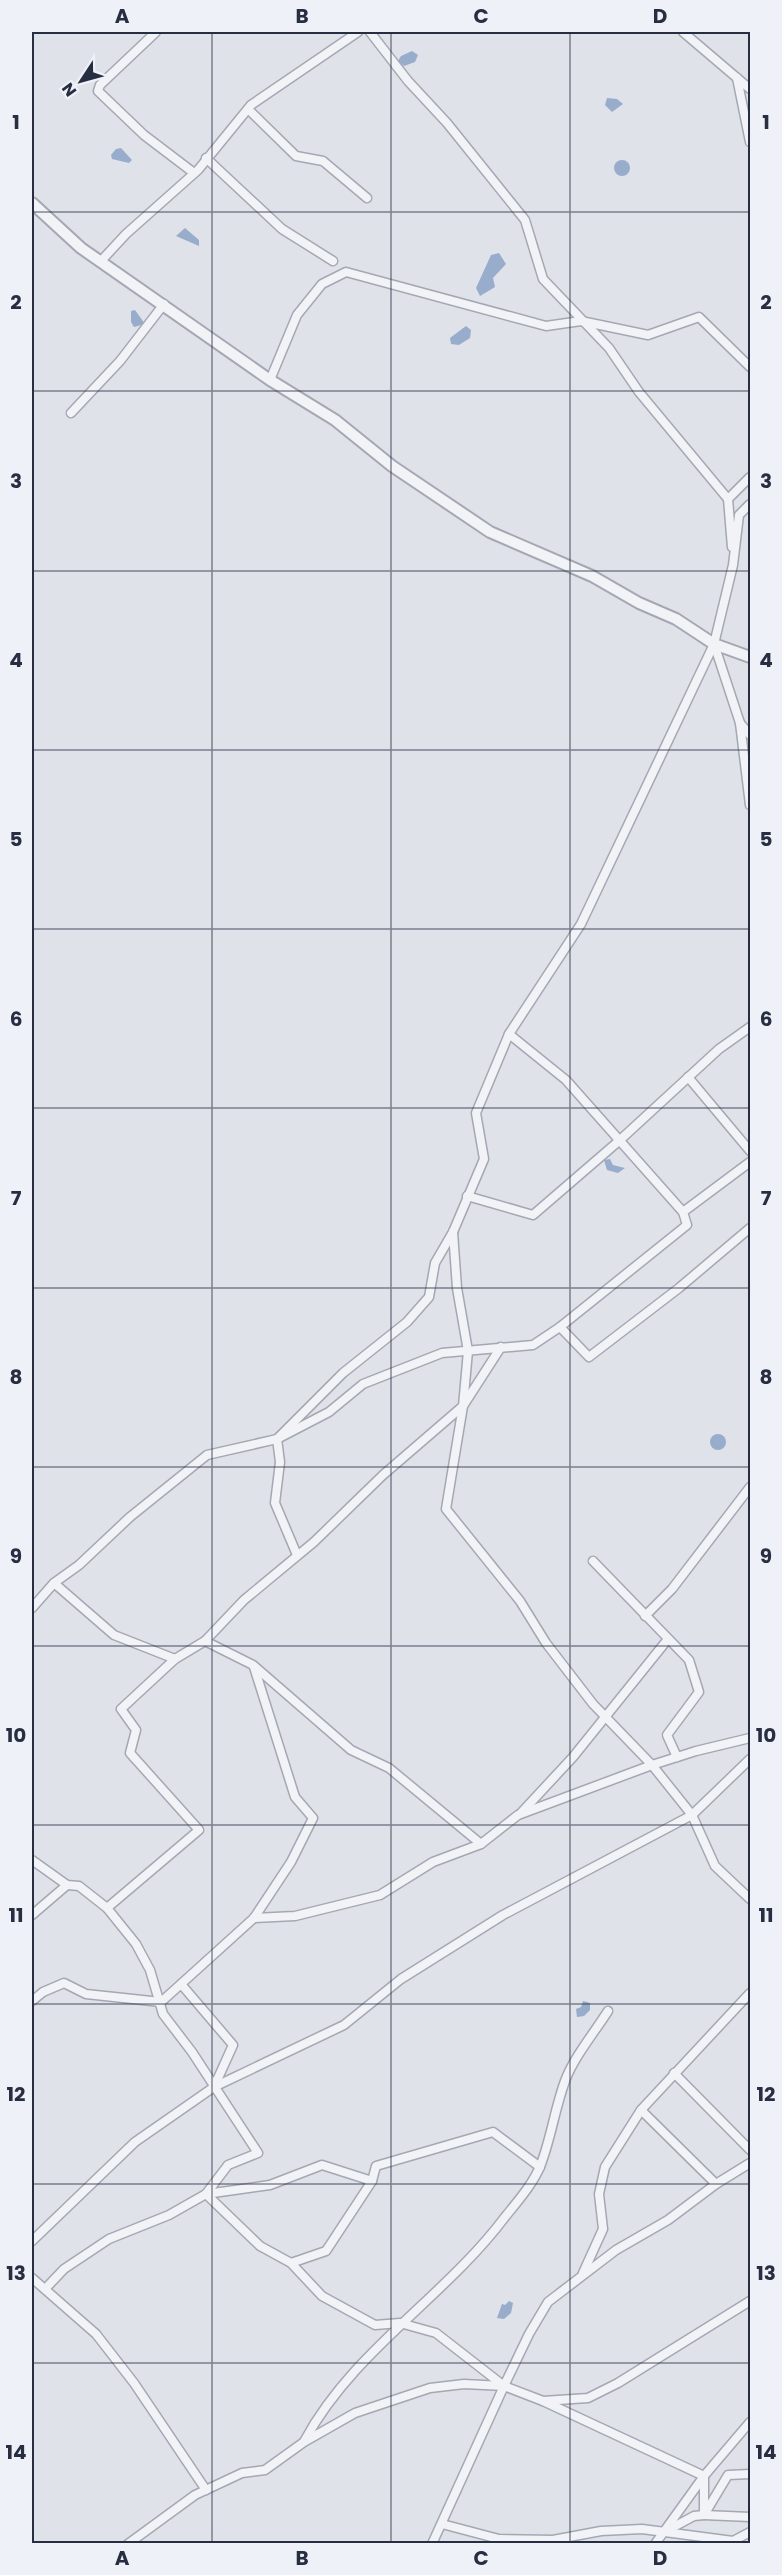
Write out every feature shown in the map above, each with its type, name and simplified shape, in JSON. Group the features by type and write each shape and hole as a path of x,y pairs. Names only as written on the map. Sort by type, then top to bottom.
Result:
{"street":[{"path":"156,32 100,85 98,91 144,135 194,173"},
{"path":"101,261 126,234 194,173 248,109 358,32"},
{"path":"370,32 525,220 543,279 609,348 639,393 728,499 733,565"},
{"path":"683,32 750,89"},
{"path":"737,78 750,142"},
{"path":"248,109 296,156 320,160 367,198"},
{"path":"206,158 282,229 333,261"},
{"path":"32,203 81,248 270,380 335,420 392,466 490,532 592,576 639,603 676,619 714,644 750,657"},
{"path":"270,380 297,315 322,284 346,272 546,326 581,321 648,335 699,317 750,367"},
{"path":"71,413 120,361 164,304"},
{"path":"728,499 750,477"},
{"path":"277,1439 343,1372 407,1322 429,1297 435,1263 453,1232 484,1159 476,1113 509,1034 581,924 714,644 733,565 740,515 750,504"},
{"path":"714,644 740,723 750,805"},
{"path":"740,723 750,735"},
{"path":"467,1196 533,1215 749,1026"},
{"path":"32,1608 54,1583 79,1565 130,1517 207,1455 277,1439 329,1412 363,1384 442,1353 533,1344 560,1327 687,1226 682,1212 566,1080 509,1034"},
{"path":"688,1077 750,1151"},
{"path":"682,1212 750,1162"},
{"path":"560,1327 589,1356 680,1288 750,1228"},
{"path":"453,1232 457,1288 468,1351 463,1406 446,1509 520,1601 546,1643 593,1704 652,1765 692,1815 715,1866 750,1899"},
{"path":"107,1908 199,1830 130,1753 136,1730 121,1709 175,1659 205,1641 244,1600 314,1542 383,1475 463,1406 501,1347"},
{"path":"277,1439 280,1462 275,1503 297,1555"},
{"path":"645,1616 672,1590 750,1487"},
{"path":"593,1561 689,1660 699,1692 667,1736 677,1757"},
{"path":"54,1583 114,1635 175,1659"},
{"path":"254,1918 295,1916 380,1895 433,1862 481,1844 518,1815 573,1757 668,1640"},
{"path":"205,1641 253,1665 351,1750 389,1768 481,1844"},
{"path":"32,2001 43,1992 64,1983 86,1994 161,2002 254,1918 291,1862 313,1818 295,1797 253,1665"},
{"path":"518,1815 652,1765 750,1738"},
{"path":"32,2241 135,2142 214,2087 344,2025 401,1979 502,1915 692,1815 750,1759"},
{"path":"32,1860 67,1885 79,1886 107,1908 136,1944 150,1970 163,2014 192,2052 258,2153 228,2165 206,2194"},
{"path":"32,1914 67,1885"},
{"path":"181,1984 233,2045 214,2087"},
{"path":"583,2274 603,2229 599,2193 605,2167 641,2110 750,1993"},
{"path":"304,2442 318,2416 400,2324 446,2282 503,2220 540,2167 566,2080 608,2011"},
{"path":"674,2073 750,2150"},
{"path":"641,2110 716,2184"},
{"path":"291,2263 326,2251 372,2181 376,2166 493,2132 540,2167"},
{"path":"432,2544 504,2386 529,2334 548,2302 616,2250 668,2220 716,2184 750,2163"},
{"path":"45,2289 64,2269 109,2239 169,2215 206,2194 270,2185 322,2165 372,2181"},
{"path":"206,2194 260,2246 291,2263 322,2296 375,2325 400,2324 436,2333 504,2386 543,2401 704,2476"},
{"path":"32,2278 96,2334 134,2383 206,2490"},
{"path":"543,2401 588,2398 618,2383 750,2301"},
{"path":"128,2544 206,2490 242,2474 265,2470 304,2442 356,2413 430,2388 464,2384 504,2386"},
{"path":"655,2544 704,2476 750,2422"},
{"path":"704,2515 728,2475 750,2474"},
{"path":"704,2476 704,2515"},
{"path":"662,2533 694,2516 750,2517"},
{"path":"442,2524 499,2539 553,2540 601,2531 642,2529 733,2541 750,2532"}],"water":[{"path":"412,51 418,55 415,62 404,66 398,61 401,56"},
{"path":"607,98 617,99 623,104 612,112 605,105"},
{"path":"121,148 132,160 129,163 112,159 111,155 116,149"},
{"path":"622,160 630,168 622,176 614,168"},
{"path":"185,228 199,240 199,246 176,236"},
{"path":"499,253 506,264 493,278 495,287 480,296 476,288 491,255"},
{"path":"135,310 145,324 134,327 131,322 131,311"},
{"path":"466,326 471,330 470,338 459,345 451,344 450,338"},
{"path":"610,1159 613,1165 625,1168 618,1173 607,1170 604,1160"},
{"path":"718,1434 726,1442 718,1450 710,1442"},
{"path":"583,2001 590,2003 590,2010 584,2016 577,2017 576,2009 581,2007"},
{"path":"509,2301 513,2303 511,2313 504,2319 497,2318 502,2304 505,2305"}]}
